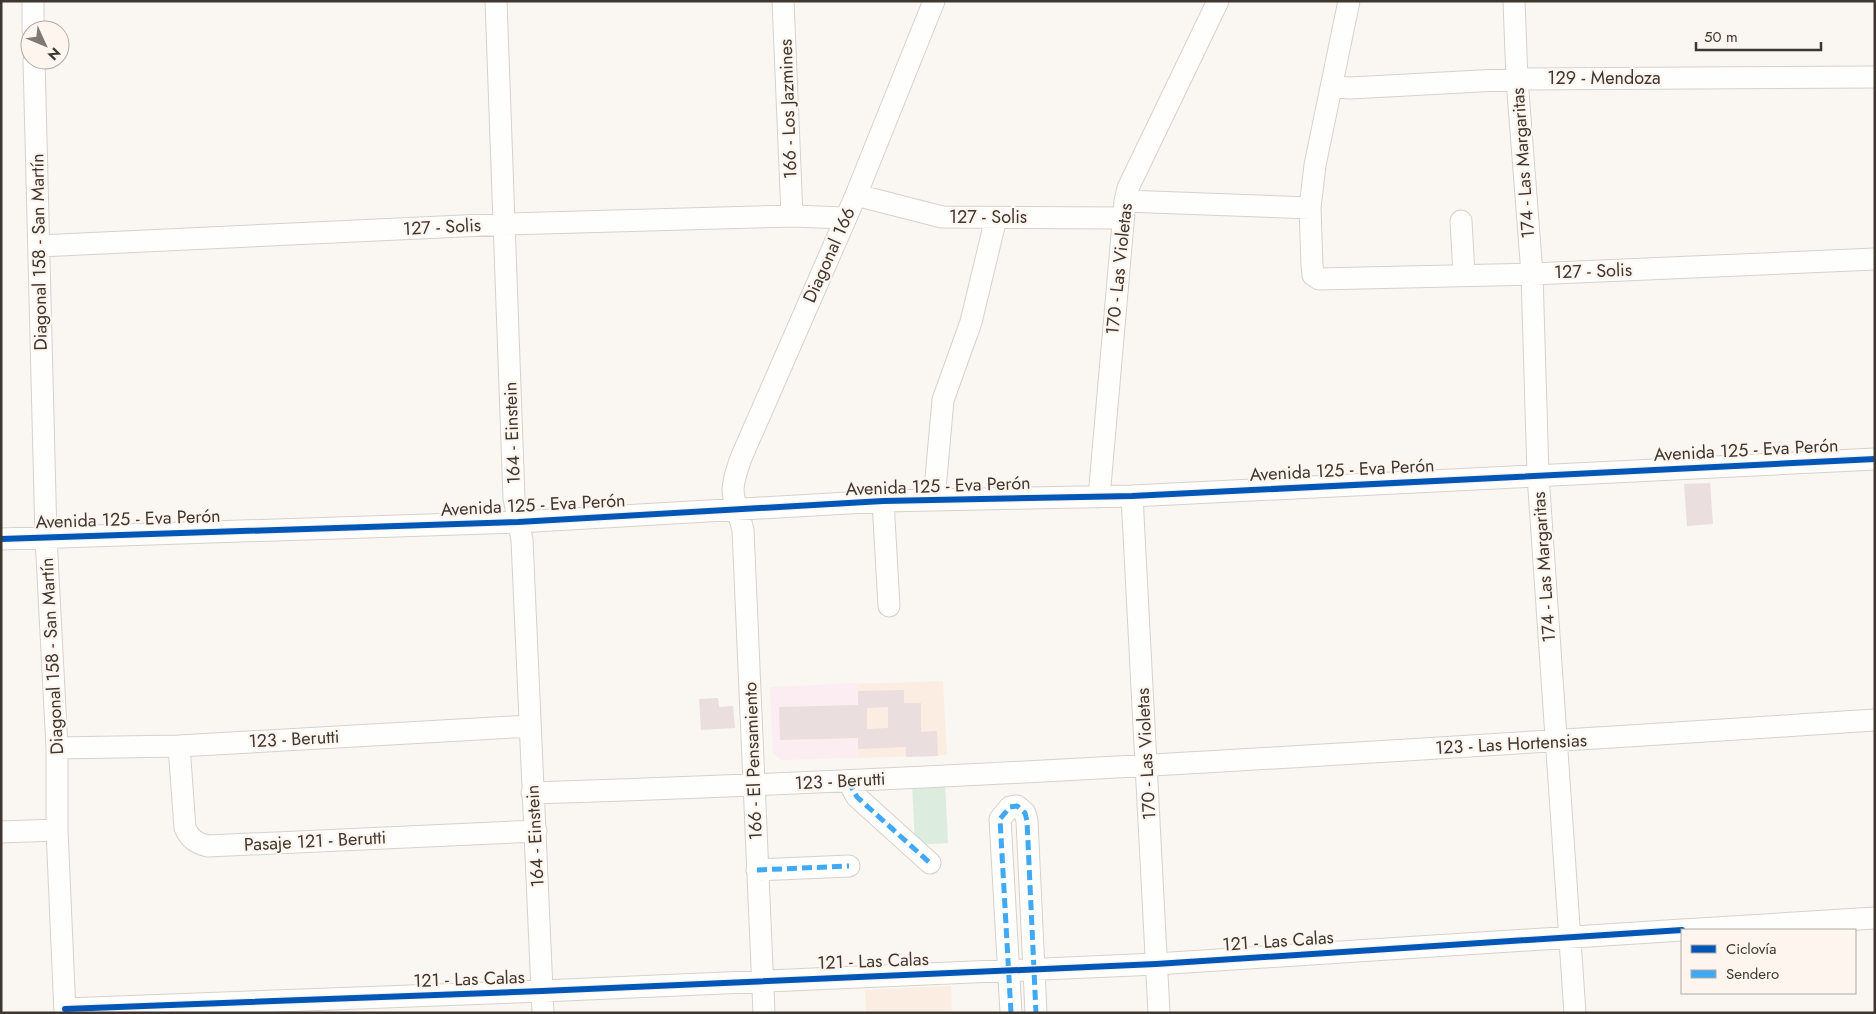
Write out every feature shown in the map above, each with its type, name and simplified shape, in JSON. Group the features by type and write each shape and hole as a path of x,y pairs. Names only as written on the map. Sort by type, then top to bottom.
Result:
{"street":[{"path":"32,1 33,20"},
{"name":"164 - Einstein","path":"496,1 514,498 522,540 543,1013"},
{"name":"166 - Los Jazmines","path":"783,1 792,216"},
{"name":"Diagonal 166","path":"736,510 732,495 741,458 856,195 934,1"},
{"name":"170 - Las Violetas","path":"1099,497 1123,209 1128,188 1218,1"},
{"path":"1310,208 1315,165 1333,87 1349,1"},
{"name":"174 - Las Margaritas","path":"1514,1 1517,79 1532,274 1538,475 1575,1013"},
{"name":"Diagonal 158 - San Martín","path":"34,70 46,537 57,748 57,830 65,1011"},
{"name":"129 - Mendoza","path":"1333,87 1351,88 1517,79 1875,77"},
{"name":"127 - Solis","path":"856,195 923,214 942,217 996,218 1123,209 1310,208 1313,275 1327,280 1875,260"},
{"name":"127 - Solis","path":"39,246 505,224 792,216 845,218"},
{"path":"934,500 943,400 969,329 996,218"},
{"path":"1460,221 1464,274"},
{"name":"Avenida 125 - Eva Perón","path":"1,539 518,522 934,500 1132,496 1875,458"},
{"name":"170 - Las Violetas","path":"1132,496 1158,1013"},
{"path":"883,502 889,606"},
{"name":"166 - El Pensamiento","path":"736,510 743,530 764,1013"},
{"name":"123 - Las Hortensias","path":"1147,765 1875,720"},
{"name":"123 - Berutti","path":"57,748 179,746 530,726"},
{"name":"Pasaje 121 - Berutti","path":"179,746 185,828 189,837 197,843 208,846 536,831"},
{"name":"123 - Berutti","path":"532,793 753,786 1147,765"},
{"path":"848,781 857,797 930,863"},
{"path":"1011,1013 1000,819 1010,807 1017,806 1025,813 1027,821 1036,1013"},
{"path":"1,832 57,830"},
{"path":"757,870 849,866"},
{"name":"121 - Las Calas","path":"1698,929 1875,918"},
{"name":"121 - Las Calas","path":"65,1011 1156,964 1681,930"}],"shaded area":[{"path":"943,681 947,755 858,758 858,684"},
{"path":"858,683 858,758 781,760 773,753 770,687"},
{"path":"951,986 952,1013 866,1013 865,990"}],"green space":[{"path":"945,781 948,843 915,845 912,783"}],"building":[{"path":"1710,483 1713,524 1687,526 1684,484"},
{"path":"904,690 904,703 921,703 921,732 937,731 938,756 906,757 906,747 858,749 858,738 780,740 779,707 858,705 858,691","holes":["888,707 888,728 867,729 867,708"]},
{"path":"718,698 719,707 733,706 735,728 701,730 699,699"}],"marked path":[{"path":"848,781 857,797 930,863"},
{"path":"1011,1013 1000,819 1010,807 1017,806 1025,813 1027,821 1036,1013"},
{"path":"757,870 849,866"}],"cycle path":[{"path":"1,539 518,522 883,501 1132,496 1875,459"},
{"path":"65,1009 542,991 1156,964 1681,930"}]}
